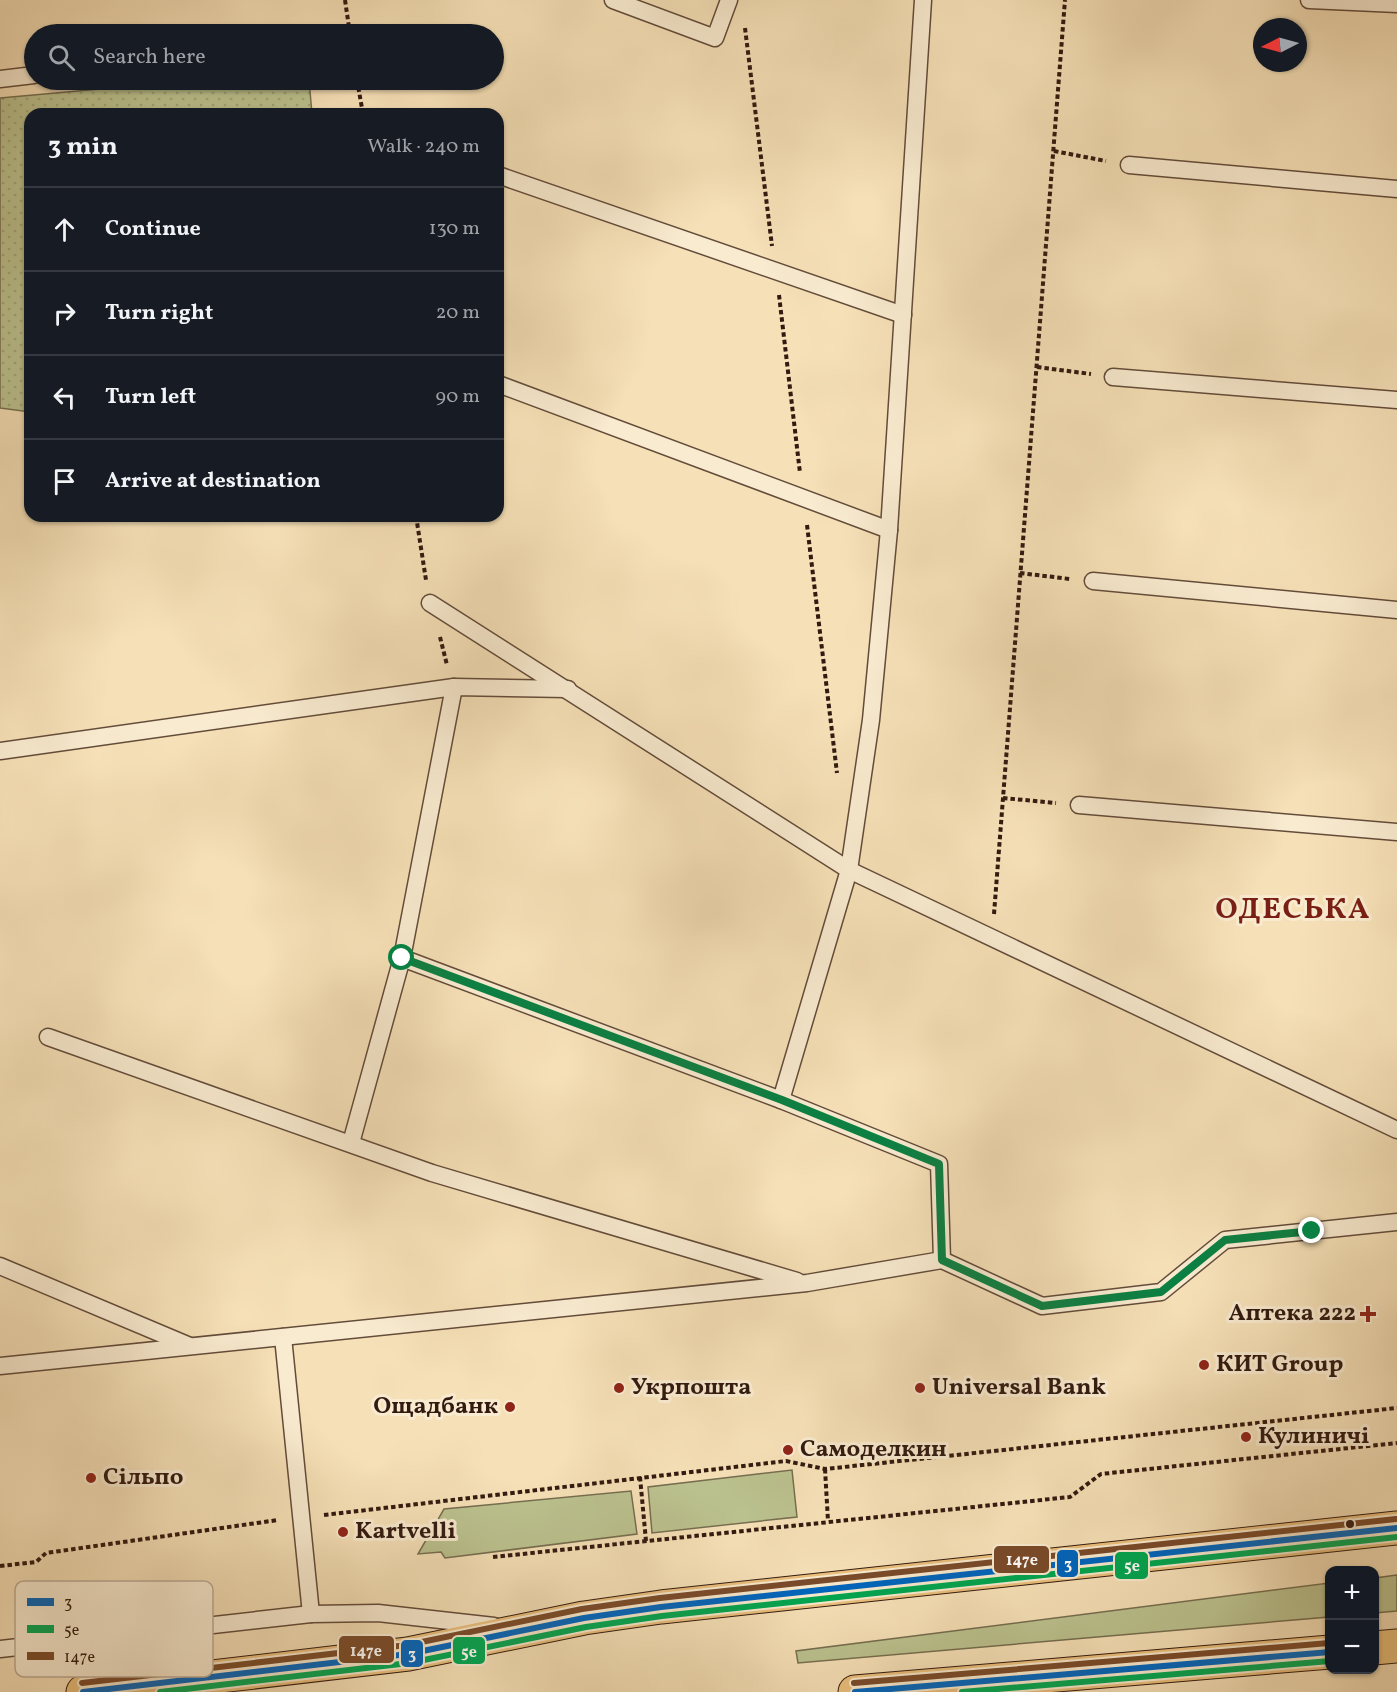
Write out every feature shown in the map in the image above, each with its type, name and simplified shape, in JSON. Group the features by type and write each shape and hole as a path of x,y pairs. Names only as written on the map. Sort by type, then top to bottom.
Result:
{"main road":[{"path":"213,1677 408,1654 524,1630 661,1607 1397,1528"},
{"path":"1379,1648 1397,1646"},
{"path":"855,1692 1325,1652"},
{"path":"83,1692 211,1677"}],"lane":[{"path":"613,0 715,38 729,0"},
{"path":"782,1100 849,870 872,720 889,530 923,0"},
{"path":"1310,0 1397,3"},
{"path":"0,79 24,76"},
{"path":"1129,165 1397,189"},
{"path":"504,177 903,315"},
{"path":"1113,377 1397,400"},
{"path":"504,386 889,530"},
{"path":"1093,581 1397,610"},
{"path":"430,603 569,689 849,870 1397,1130"},
{"path":"0,751 454,687 569,689"},
{"path":"351,1143 402,958 454,687"},
{"path":"1079,805 1397,832"},
{"path":"402,958 782,1100 939,1164 942,1260"},
{"path":"48,1037 432,1173 807,1283"},
{"path":"0,1366 807,1283 942,1260 1042,1306 1161,1292 1225,1240 1397,1222"},
{"path":"0,1266 191,1347"},
{"path":"283,1337 311,1614"},
{"path":"213,1625 311,1614 378,1613 524,1630"},
{"path":"0,1648 15,1646"}],"path":[{"path":"345,0 349,24"},
{"path":"992,938 1065,0"},
{"path":"745,24 838,777"},
{"path":"359,90 362,108"},
{"path":"1054,151 1129,165"},
{"path":"1037,367 1113,377"},
{"path":"1020,573 1093,581"},
{"path":"1003,798 1079,805"},
{"path":"0,1566 36,1562 46,1553 301,1517 640,1477 786,1461 825,1469 1397,1408"},
{"path":"493,1557 1070,1497 1101,1474 1397,1443"},
{"path":"825,1469 828,1521"},
{"path":"640,1477 645,1541"}],"green space":[{"path":"89,90 310,90 311,108 24,108 24,411 0,408 0,98"},
{"path":"792,1470 797,1517 652,1533 648,1487"},
{"path":"631,1491 637,1534 445,1558 441,1552 418,1554 444,1509"},
{"path":"1397,1575 1397,1611 1379,1613 1379,1577"},
{"path":"1325,1584 1325,1617 798,1663 796,1651"}],"transit line":[{"name":"147е","path":"213,1668 407,1645 582,1609 660,1598 1396,1519"},
{"name":"3","path":"213,1677 408,1654 584,1618 661,1607 1397,1528"},
{"name":"5е","path":"160,1692 409,1663 586,1627 662,1616 1397,1537"},
{"name":"147е","path":"854,1683 1325,1643"},
{"name":"3","path":"855,1692 1325,1652"},
{"name":"5е","path":"962,1692 1325,1661"},
{"name":"147е","path":"82,1683 133,1677"},
{"name":"3","path":"83,1692 211,1677"}],"place":[{"name":"Аптека 222","path":"1368,1314"},
{"name":"КИТ Group","path":"1204,1365"},
{"name":"Укрпошта","path":"619,1388"},
{"name":"Universal Bank","path":"920,1388"},
{"name":"Ощадбанк","path":"510,1407"},
{"name":"Кулиничі","path":"1246,1437"},
{"name":"Самоделкин","path":"788,1450"},
{"name":"Сільпо","path":"91,1478"},
{"name":"Kartvelli","path":"343,1532"}],"district":[{"name":"ОДЕСЬКА","path":"1293,910"}],"route":[{"path":"402,958 782,1100 939,1164 942,1260 1042,1306 1161,1292 1225,1240 1312,1231"}]}
